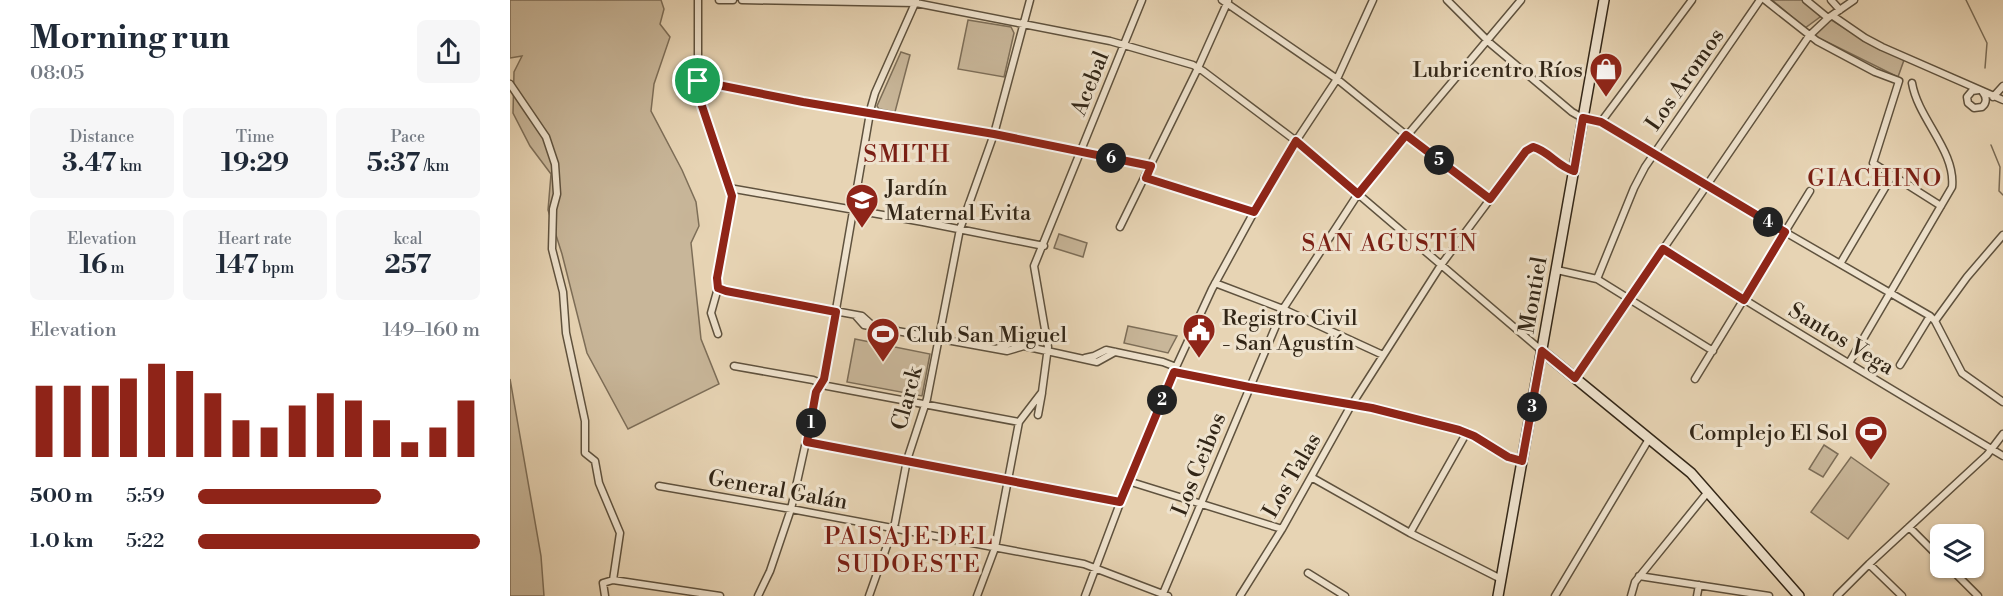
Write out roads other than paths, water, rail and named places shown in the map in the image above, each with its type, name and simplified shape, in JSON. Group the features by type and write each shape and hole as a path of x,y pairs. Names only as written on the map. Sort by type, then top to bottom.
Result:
{"street":[{"path":"698,0 699,97 732,200 717,278 718,288 711,313 718,334"},
{"path":"719,0 733,0"},
{"path":"742,0 916,2 1124,45 1176,59 1198,68 1296,141 1542,351 1691,473 1798,596"},
{"name":"Clarck","path":"869,596 893,529 908,460 926,404 960,229 994,134 1030,0"},
{"name":"Acebal","path":"1038,416 1048,352 1034,270 1142,0"},
{"path":"1085,596 1128,481 1215,283 1296,141 1337,79 1373,0"},
{"path":"1447,0 1486,40 1572,112 1583,118 1601,122 1655,153 1932,319 1962,373 2003,402"},
{"name":"Los Ceibos","path":"1164,595 1283,309 1358,194 1521,0"},
{"name":"Montiel","path":"1498,596 1604,0"},
{"path":"1601,122 1692,0"},
{"name":"Los Aromos","path":"1597,279 1638,180 1760,0"},
{"path":"1766,0 1809,36 1875,72 1899,81 1873,161 1874,165 1941,206"},
{"path":"1806,0 1873,43 2003,100"},
{"path":"1831,0 1840,10"},
{"path":"1575,378 1809,36 1854,0"},
{"path":"1120,227 1198,68 1226,1 1337,79 1490,199"},
{"path":"758,596 770,570 791,509 816,392 824,379 852,210 875,93 916,2"},
{"path":"698,81 803,102 994,134 1151,166"},
{"path":"1849,363 1952,187 1953,179 1944,150 1925,119 1912,83"},
{"path":"510,84 546,137 555,164 557,194 553,209 552,249 563,292 566,333 585,421 585,453 595,461 600,487 620,533 613,580"},
{"path":"1965,84 1969,94 1967,101 1972,107 1980,108 2003,86"},
{"path":"1969,94 1974,90 1981,91 1986,101"},
{"name":"Los Talas","path":"1240,596 1282,529 1353,404 1440,265 1526,151 1533,147 1542,150 1564,168 1574,171"},
{"path":"1840,264 1892,176"},
{"path":"1146,178 1254,212"},
{"path":"729,188 1044,246"},
{"path":"1695,379 1810,191"},
{"path":"1900,365 1932,319 2003,235"},
{"name":"Santos Vega","path":"1663,249 2003,456"},
{"path":"1557,270 1597,279 1713,351"},
{"path":"1215,283 1283,309 1383,355"},
{"path":"718,288 865,317 872,325 996,349 1011,343 1085,358 1103,351 1163,362 1175,370 1249,387 1353,404 1467,432 1508,457 1522,461"},
{"path":"734,366 1020,422"},
{"path":"977,596 995,548 1020,422 1042,392"},
{"path":"1410,533 1467,432"},
{"path":"1837,596 1992,450 2003,434"},
{"path":"1555,596 1649,439"},
{"path":"807,442 1120,502"},
{"path":"1311,477 1410,533 1501,579"},
{"path":"1128,481 1282,529"},
{"name":"General Galán","path":"659,486 1096,568 1164,595"},
{"path":"1631,596 1633,586 1639,576 1707,493"},
{"path":"1909,527 1930,548"},
{"path":"1869,564 1902,596"},
{"path":"1308,573 1345,596"},
{"path":"1639,576 1769,596"},
{"path":"1960,578 1978,596"},
{"path":"605,596 603,583 613,580 675,593 720,596"},
{"path":"1697,596 1699,585"}],"waterway":[{"path":"1966,0 1987,43 1985,68"},
{"path":"1991,145 2000,167 1999,191 2003,195"}],"place":[{"name":"Lubricentro Ríos","path":"1606,98"},
{"name":"Jardín Maternal Evita","path":"862,229"},
{"name":"Registro Civil - San Agustín","path":"1199,359"},
{"name":"Club San Miguel","path":"883,363"},
{"name":"Complejo El Sol","path":"1871,461"}],"district":[{"name":"SMITH","path":"907,154"},
{"name":"GIACHINO","path":"1875,178"},
{"name":"SAN AGUSTÍN","path":"1390,243"},
{"name":"PAISAJE DEL SUDOESTE","path":"909,550"}]}
